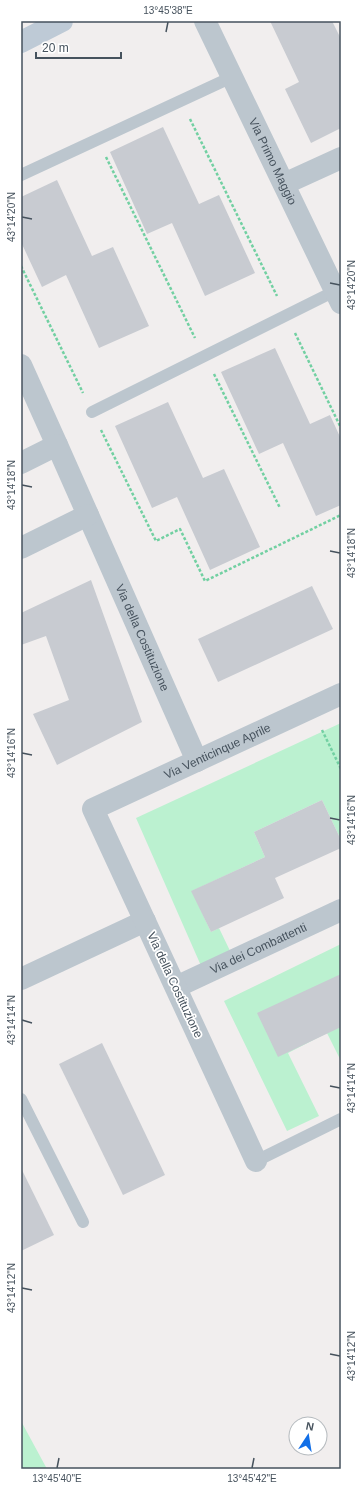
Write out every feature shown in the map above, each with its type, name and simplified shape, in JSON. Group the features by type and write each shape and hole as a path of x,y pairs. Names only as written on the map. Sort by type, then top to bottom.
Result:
{"main road":[{"path":"21,42 62,21"}],"street":[{"name":"Via Primo Maggio","path":"205,21 284,184 337,286"},
{"path":"284,184 341,158"},
{"name":"Via della Costituzione","path":"21,365 197,761"},
{"path":"21,463 57,445"},
{"path":"21,548 88,515"},
{"name":"Via Venticinque Aprile","path":"93,809 341,694"},
{"name":"Via della Costituzione","path":"93,809 256,1160"},
{"name":"Via dei Combattenti","path":"176,987 341,910"},
{"path":"21,980 145,921"}],"lane":[{"path":"21,175 232,76"},
{"path":"92,412 286,315 337,286"},
{"path":"21,1099 83,1222"},
{"path":"256,1160 341,1119"}],"path":[{"path":"181,100 341,428"},
{"path":"98,140 280,508"},
{"path":"21,266 156,541 180,529 205,582 341,516"},
{"path":"310,708 341,769"}],"green space":[{"path":"341,723 341,840 322,800 254,832 265,857 192,891 211,932 219,928 232,955 202,968 136,818"},
{"path":"341,944 341,1061 327,1033 288,1053 319,1116 287,1131 224,1001"},
{"path":"21,1421 47,1469 21,1469"}],"building":[{"path":"270,21 332,21 341,39 341,128 311,143 285,89 299,82"},
{"path":"163,127 199,204 219,195 255,273 205,296 172,223 147,234 110,152"},
{"path":"57,180 92,256 113,247 149,326 99,348 66,275 42,287 21,242 21,197"},
{"path":"275,348 310,424 330,415 341,439 341,505 316,516 283,443 259,454 221,372"},
{"path":"168,402 203,478 224,469 260,547 210,570 177,497 152,508 115,426"},
{"path":"91,580 142,722 57,765 33,714 69,700 46,636 21,645 21,613"},
{"path":"312,586 333,629 218,682 198,639"},
{"path":"322,800 341,840 341,848 275,878 284,898 211,932 191,891 265,857 254,832"},
{"path":"341,974 341,1027 278,1057 257,1013"},
{"path":"102,1043 165,1175 123,1195 59,1064"},
{"path":"21,1168 54,1235 21,1251"}]}
